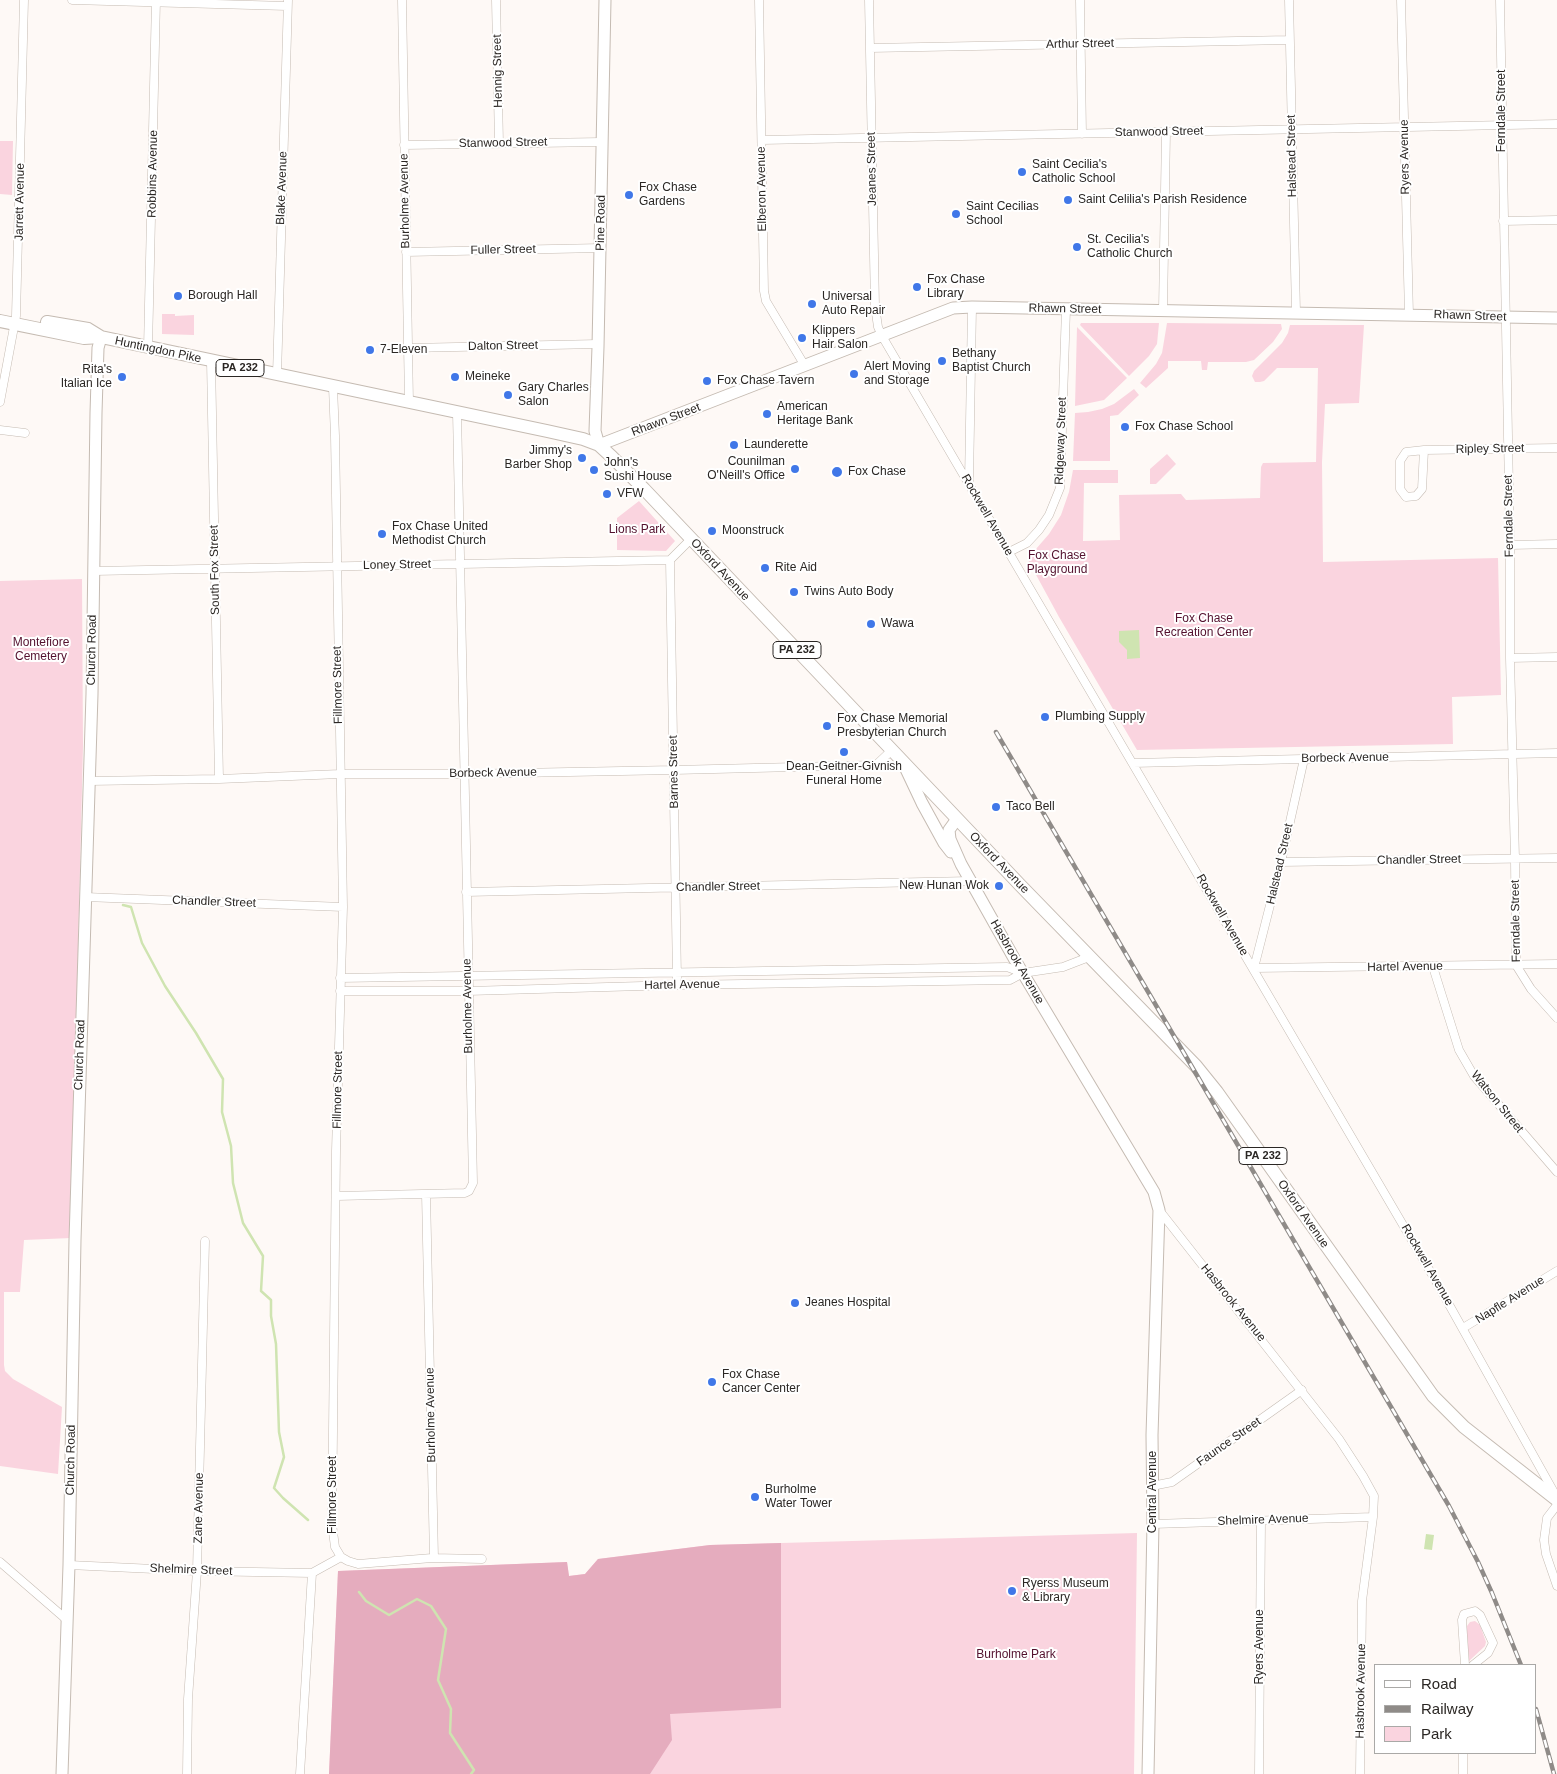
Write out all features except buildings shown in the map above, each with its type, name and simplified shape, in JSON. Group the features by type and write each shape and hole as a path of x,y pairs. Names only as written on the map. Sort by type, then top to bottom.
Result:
{"main road":[{"name":"Pine Road","path":"599,445 595,431 605,0"},
{"name":"Rhawn Street","path":"599,445 954,308 1296,312 1557,318"},
{"name":"Huntingdon Pike","path":"0,313 15,320"},
{"name":"Huntingdon Pike","path":"0,321 15,320 88,329 101,337 333,387"},
{"name":"Church Road","path":"62,1774 89,781 97,361 101,337"},
{"name":"Oxford Avenue","path":"333,387 583,439 599,445 612,456 1206,1078 1433,1396 1464,1427 1557,1499"},
{"name":"Hasbrook Avenue","path":"902,761 944,843 961,864"},
{"name":"Hasbrook Avenue","path":"957,819 950,827 949,833 961,864 1023,973 1154,1192 1159,1210"},
{"name":"Central Avenue","path":"1148,1774 1155,1282 1159,1210"}],"street":[{"name":"Jarrett Avenue","path":"0,402 15,320 24,0"},
{"path":"72,0 287,3"},
{"name":"Burholme Avenue","path":"402,0 409,402"},
{"name":"Hennig Street","path":"496,0 500,143"},
{"name":"Elberon Avenue","path":"759,0 764,296 804,366"},
{"name":"Jeanes Street","path":"869,0 875,306 878,327 882,336"},
{"path":"1080,0 1082,134"},
{"name":"Halstead Street","path":"1289,0 1296,312"},
{"name":"Ryers Avenue","path":"1401,0 1409,314"},
{"name":"Ferndale Street","path":"1500,0 1516,965 1531,989 1557,1018"},
{"name":"Robbins Avenue","path":"148,348 156,1"},
{"name":"Blake Avenue","path":"277,375 287,3"},
{"name":"Arthur Street","path":"870,48 1289,40"},
{"name":"Stanwood Street","path":"762,140 1557,124"},
{"path":"1163,310 1166,132"},
{"name":"Stanwood Street","path":"404,145 602,142"},
{"path":"1503,220 1557,220"},
{"name":"Fuller Street","path":"406,252 600,248"},
{"path":"969,483 972,307"},
{"name":"Ridgeway Street","path":"1009,552 1026,543 1050,515 1060,488 1066,309"},
{"name":"Rockwell Avenue","path":"882,336 1254,968 1463,1328 1557,1499"},
{"name":"Dalton Street","path":"408,348 598,344"},
{"name":"South Fox Street","path":"211,361 219,779"},
{"name":"Fillmore Street","path":"333,387 343,907 340,978 332,1524 335,1547 341,1557"},
{"name":"Burholme Avenue","path":"434,1558 426,1194 464,1193 469,1191 473,1183 457,412"},
{"path":"0,430 25,434"},
{"name":"Ripley Street","path":"1424,450 1422,489 1416,496 1406,497 1400,489 1402,456 1406,452 1424,450 1557,448"},
{"path":"670,560 691,539"},
{"path":"1510,545 1557,544"},
{"name":"Loney Street","path":"94,571 670,560"},
{"name":"Barnes Street","path":"670,560 677,984"},
{"path":"1510,658 1557,657"},
{"name":"Borbeck Avenue","path":"89,781 219,779 340,774 674,770 876,764 892,750"},
{"name":"Borbeck Avenue","path":"1133,763 1557,753"},
{"name":"Halstead Street","path":"1254,968 1281,862 1304,759"},
{"name":"Chandler Street","path":"1281,862 1557,858"},
{"name":"Chandler Street","path":"466,892 970,881"},
{"name":"Chandler Street","path":"85,897 343,907"},
{"name":"Hartel Avenue","path":"340,991 468,991 677,984 1010,980 1023,973 1063,967 1089,957"},
{"name":"Hartel Avenue","path":"1254,968 1557,964"},
{"name":"Hartel Avenue","path":"340,978 1007,967 1023,973"},
{"name":"Watson Street","path":"1433,967 1459,1050 1474,1076 1557,1172"},
{"path":"337,1196 426,1194"},
{"name":"Hasbrook Avenue","path":"1159,1210 1339,1439 1374,1496 1362,1602 1360,1774"},
{"name":"Zane Avenue","path":"187,1774 188,1699 197,1570 205,1241"},
{"name":"Napfle Avenue","path":"1463,1328 1557,1271"},
{"name":"Faunce Street","path":"1152,1486 1172,1482 1302,1390"},
{"path":"1557,1505 1547,1518 1544,1540 1546,1554 1557,1586"},
{"name":"Shelmire Avenue","path":"1153,1524 1373,1516"},
{"name":"Ryers Avenue","path":"1259,1774 1261,1520"},
{"path":"300,1774 312,1572 341,1557 348,1562 358,1564 434,1558 482,1559"},
{"path":"0,1562 67,1620"},
{"name":"Shelmire Street","path":"69,1565 312,1572"},
{"path":"1465,1664 1462,1620 1464,1614 1476,1611 1480,1615 1493,1642 1488,1652 1474,1664"},
{"path":"1463,1754 1463,1774"}],"green space":[{"path":"0,141 13,141 12,195 0,194"},
{"path":"162,314 175,314 175,316 194,315 194,335 162,334"},
{"path":"1081,323 1159,323 1157,344 1149,356 1129,376 1080,325"},
{"path":"1167,323 1281,324 1282,329 1273,342 1254,360 1246,362 1208,362 1207,370 1202,370 1201,361 1168,361 1168,368 1146,388 1140,383 1156,364 1162,353"},
{"name":"Fox Chase Recreation Center","path":"1290,325 1364,325 1359,403 1325,404 1322,462 1323,562 1498,558 1501,695 1452,697 1453,744 1137,750 1059,617 1028,560 1029,557 1049,534 1061,515 1069,492 1073,470 1118,470 1118,483 1084,483 1083,541 1120,540 1119,495 1181,494 1186,500 1260,498 1261,467 1263,463 1316,462 1318,368 1277,368 1264,381 1260,382 1255,382 1252,376 1254,371 1282,343"},
{"path":"1077,327 1127,378 1104,400 1075,406"},
{"path":"1134,389 1139,395 1118,415 1110,416 1110,461 1073,461 1075,413 1102,409 1114,404"},
{"path":"1167,454 1176,464 1156,484 1150,484 1150,469"},
{"name":"Lions Park","path":"639,501 675,541 666,551 617,550 617,518"},
{"name":"Montefiore Cemetery","path":"82,579 83,746 71,1238 24,1240 20,1292 4,1292 5,1371 13,1379 62,1407 58,1474 0,1466 0,581"},
{"name":"Burholme Park","path":"1137,1533 1134,1774 329,1774 338,1571 567,1562 569,1576 585,1574 598,1559 710,1545"},
{"path":"1475,1621 1480,1625 1486,1642 1485,1646 1468,1662 1466,1658 1467,1626 1470,1622"}],"shaded area":[{"path":"1139,630 1140,658 1127,659 1127,650 1119,642 1119,631"},
{"path":"1426,1534 1434,1535 1432,1550 1424,1549"},
{"path":"781,1543 781,1708 670,1714 672,1740 650,1774 329,1774 338,1571 567,1562 569,1576 585,1574 598,1559 710,1545"}],"waterway":[{"path":"123,905 131,907 142,943 165,986 223,1079 222,1112 231,1146 233,1183 243,1223 263,1256 261,1291 271,1300 271,1316 276,1344 279,1432 284,1457 274,1488 308,1520"},
{"path":"359,1592 366,1601 389,1615 417,1599 431,1606 446,1629 438,1680 451,1709 450,1733 474,1770 471,1774"}],"railway":[{"path":"996,732 1449,1506 1478,1562 1521,1664"},
{"path":"1537,1713 1554,1774"}],"place":[{"name":"Saint Cecilia's Catholic School","path":"1022,172"},
{"name":"Fox Chase Gardens","path":"629,195"},
{"name":"Saint Celilia's Parish Residence","path":"1068,200"},
{"name":"Saint Cecilias School","path":"956,214"},
{"name":"St. Cecilia's Catholic Church","path":"1077,247"},
{"name":"Fox Chase Library","path":"917,287"},
{"name":"Borough Hall","path":"178,296"},
{"name":"Universal Auto Repair","path":"812,304"},
{"name":"Klippers Hair Salon","path":"802,338"},
{"name":"7-Eleven","path":"370,350"},
{"name":"Bethany Baptist Church","path":"942,361"},
{"name":"Alert Moving and Storage","path":"854,374"},
{"name":"Rita's Italian Ice","path":"122,377"},
{"name":"Meineke","path":"455,377"},
{"name":"Fox Chase Tavern","path":"707,381"},
{"name":"Gary Charles Salon","path":"508,395"},
{"name":"American Heritage Bank","path":"767,414"},
{"name":"Fox Chase School","path":"1125,427"},
{"name":"Launderette","path":"734,445"},
{"name":"Jimmy's Barber Shop","path":"582,458"},
{"name":"Counilman O'Neill's Office","path":"795,469"},
{"name":"John's Sushi House","path":"594,470"},
{"name":"Fox Chase","path":"837,472"},
{"name":"VFW","path":"607,494"},
{"name":"Moonstruck","path":"712,531"},
{"name":"Fox Chase United Methodist Church","path":"382,534"},
{"name":"Rite Aid","path":"765,568"},
{"name":"Twins Auto Body","path":"794,592"},
{"name":"Wawa","path":"871,624"},
{"name":"Plumbing Supply","path":"1045,717"},
{"name":"Fox Chase Memorial Presbyterian Church","path":"827,726"},
{"name":"Dean-Geitner-Givnish Funeral Home","path":"844,752"},
{"name":"Taco Bell","path":"996,807"},
{"name":"New Hunan Wok","path":"999,886"},
{"name":"Jeanes Hospital","path":"795,1303"},
{"name":"Fox Chase Cancer Center","path":"712,1382"},
{"name":"Burholme Water Tower","path":"755,1497"},
{"name":"Ryerss Museum & Library","path":"1012,1591"}],"park label":[{"name":"Fox Chase Playground","path":"1057,563"}]}
